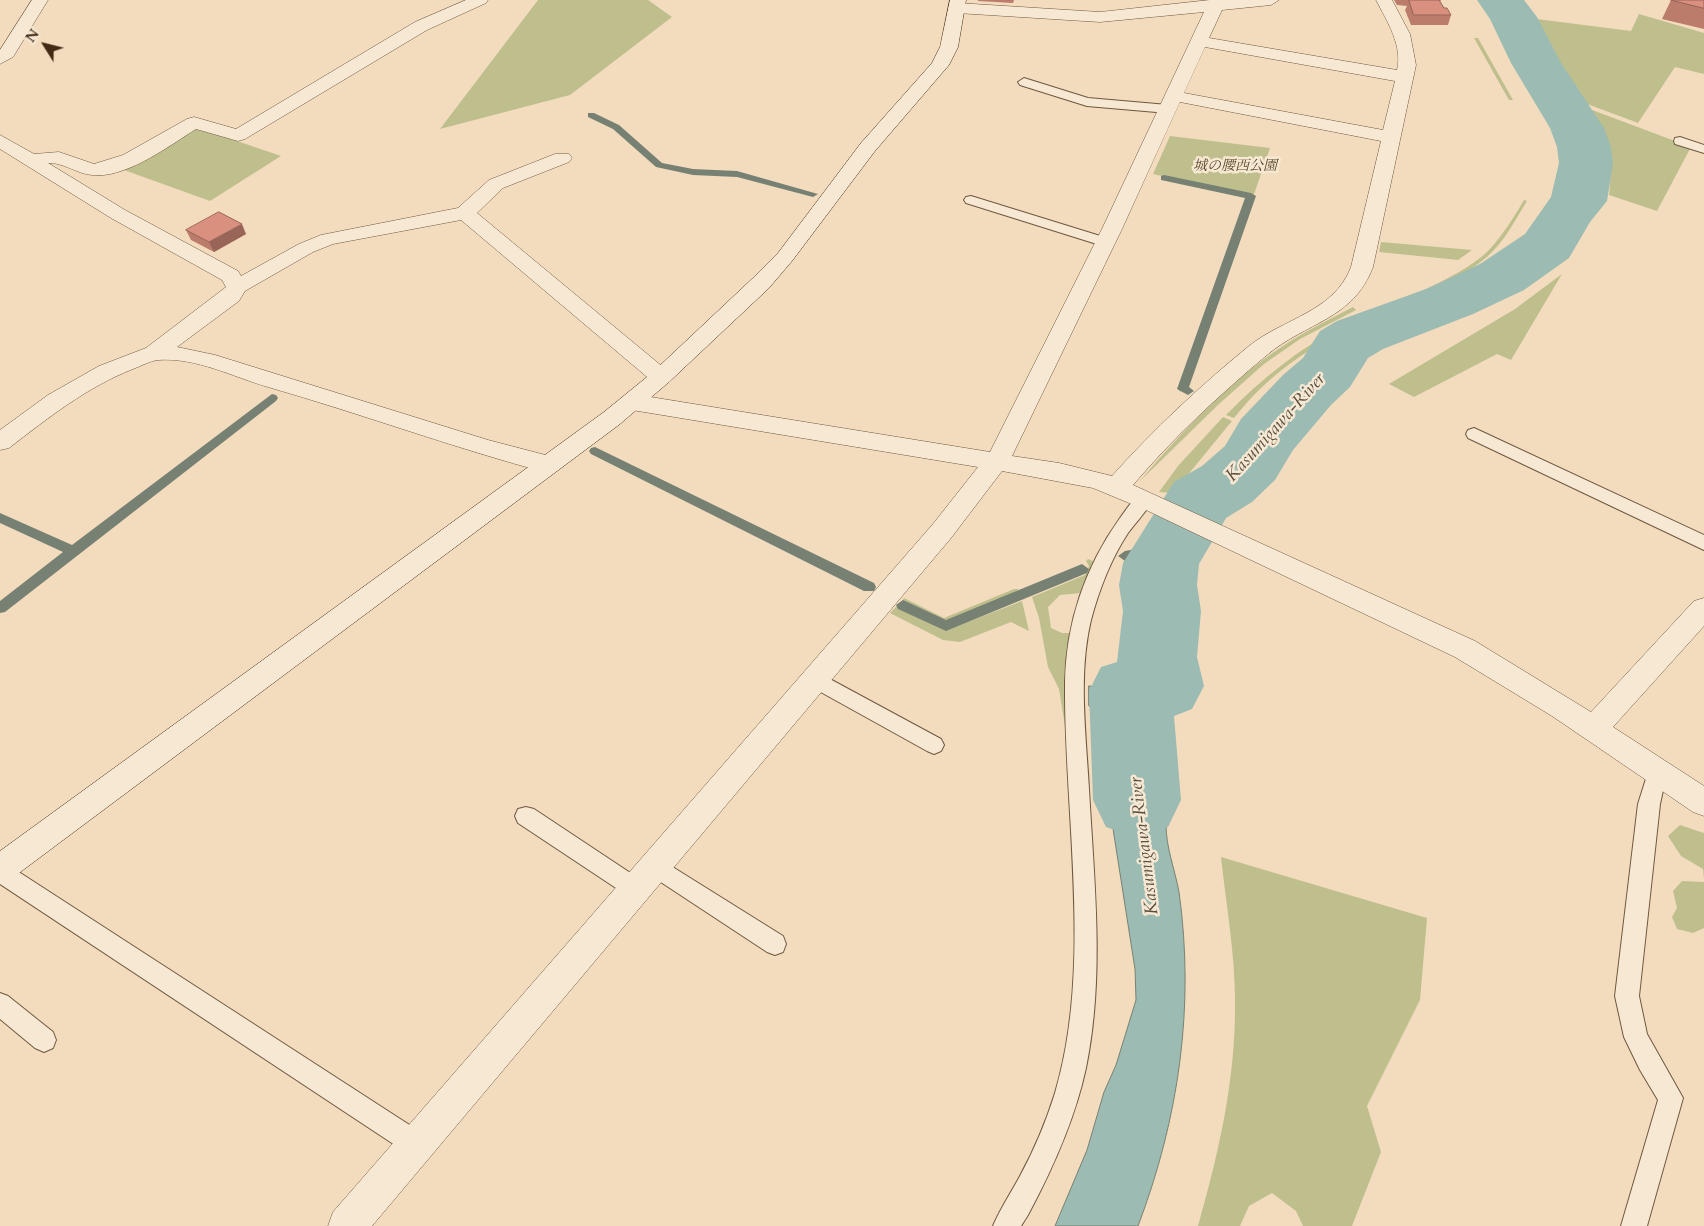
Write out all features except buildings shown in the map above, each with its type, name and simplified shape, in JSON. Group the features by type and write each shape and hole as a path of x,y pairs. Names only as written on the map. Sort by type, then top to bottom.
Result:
{"street":[{"path":"0,59 7,53 40,0"},
{"path":"31,160 56,156 93,170 112,168 194,123 238,135 421,26 480,0"},
{"path":"0,871 632,402 661,377 761,283 785,257 868,147 940,65 947,53 958,4 1077,8 1108,16 1216,3 1271,0"},
{"path":"1116,488 1174,423 1227,377 1279,336 1348,296 1358,280 1407,65 1402,34 1384,0"},
{"path":"347,1226 942,531 996,462 1010,438 1105,242 1216,3"},
{"path":"1199,41 1404,77"},
{"path":"1171,103 1391,137"},
{"path":"0,141 118,214 230,276 237,287"},
{"path":"4,434 56,400 107,371 154,352 230,296 237,287 306,248 328,239 465,213 496,184 562,158"},
{"path":"465,213 661,377"},
{"path":"154,352 184,353 484,447 548,464"},
{"path":"632,402 1072,474 1116,488 1237,542 1450,642 1521,682 1704,803"},
{"path":"1593,729 1704,608"}],"lane":[{"path":"1024,82 1087,102 1171,103"},
{"path":"1680,142 1704,149"},
{"path":"971,200 1105,242"},
{"path":"1474,434 1704,543"},
{"path":"1006,1226 1031,1182 1056,1123 1078,1045 1082,1013 1085,933 1075,700 1078,638 1097,577 1124,526 1150,502"},
{"path":"816,679 934,745"},
{"path":"1634,1226 1671,1098 1637,1042 1628,1010 1627,996 1649,804 1656,772"},
{"path":"526,816 636,889"},
{"path":"655,866 776,944"},
{"path":"0,871 416,1144"},
{"path":"0,1004 44,1040"}],"green space":[{"path":"538,0 648,0 672,17 570,95 440,129"},
{"path":"1515,0 1529,18 1631,31 1639,14 1704,33 1704,74 1675,67 1638,123 1579,101"},
{"path":"1474,38 1478,38 1513,100 1509,100"},
{"path":"1587,108 1691,147 1657,211 1609,195 1610,171 1606,150"},
{"path":"196,127 281,156 210,201 124,170"},
{"name":"城の腰西公園","path":"1170,136 1270,148 1187,388 1192,391 1189,394 1179,391 1179,388 1247,197 1161,179 1162,176 1153,174"},
{"path":"1524,200 1527,201 1505,237 1478,264 1446,283 1331,337 1290,363 1252,397 1234,418 1226,415 1267,377 1297,354 1328,334 1361,317 1420,292 1475,262 1499,238"},
{"path":"1381,242 1472,250 1458,260 1379,252"},
{"path":"1562,274 1511,360 1497,354 1414,397 1389,384 1515,309"},
{"path":"1353,307 1356,310 1300,339 1264,364 1219,404 1139,482 1188,427 1243,375 1308,330"},
{"path":"1223,417 1232,421 1173,493 1159,492 1178,466"},
{"path":"1088,559 1095,562 1081,593 1060,595 1048,607 1051,628 1062,633 1070,633 1066,662 1067,738 1059,689 1048,667 1039,618 1032,597 1085,575 1089,566 1086,561"},
{"path":"1014,589 1019,589 1014,593 944,622 902,601 904,598 944,618"},
{"path":"1022,601 1029,631 1011,622 960,642 943,640 890,613 898,605 947,630"},
{"path":"1680,825 1704,833 1704,879 1703,869 1681,856 1668,836"},
{"path":"1221,857 1427,918 1420,1000 1367,1106 1381,1152 1352,1226 1303,1226 1296,1211 1272,1193 1249,1206 1240,1226 1198,1226 1225,1115 1235,1030 1234,965"},
{"path":"1682,881 1704,882 1704,928 1693,933 1677,929 1672,917 1677,908 1673,891"}],"water":[{"path":"1089,686 1167,696 1168,715 1160,735 1159,745 1168,792 1167,842 1179,892 1184,935 1184,1019 1180,1061 1164,1144 1138,1226 1055,1226 1087,1150 1104,1092 1116,1065 1136,1000 1135,969 1111,816 1106,718 1089,706"}],"waterway":[{"name":"Kasumigawa-River","path":"1137,800 1130,691 1163,686 1156,657 1162,611 1158,585 1161,563 1200,500 1227,484 1250,463 1266,436 1307,390 1327,372 1343,345 1360,335 1451,301 1502,277 1548,245 1565,215 1578,201 1586,163 1584,147 1577,128 1536,63 1513,17 1500,0"},
{"path":"591,115 616,127 659,165 693,172 737,174 813,194"},
{"path":"1164,178 1251,196 1183,389 1188,391"},
{"path":"0,608 272,398"},
{"path":"595,451 869,587"},
{"path":"0,518 73,551"},
{"path":"1125,556 1170,548"},
{"path":"903,605 946,626 1082,569"}]}
